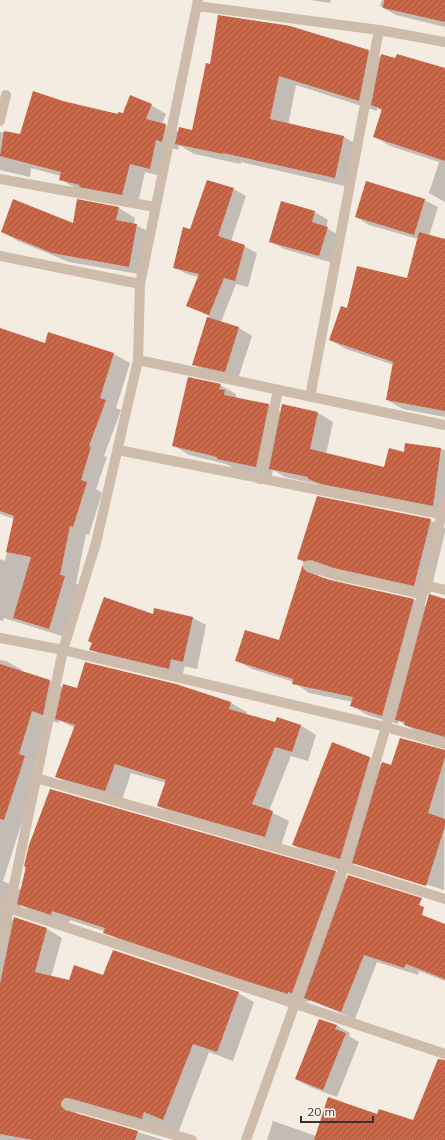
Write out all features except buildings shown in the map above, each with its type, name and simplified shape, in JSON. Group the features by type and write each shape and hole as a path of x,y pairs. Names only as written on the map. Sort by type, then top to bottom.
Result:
{"street":[{"path":"0,952 4,906 36,778 63,650 96,543 138,360 140,284 198,3 379,30 445,42"},
{"path":"310,397 379,30"},
{"path":"0,122 6,95"},
{"path":"0,179 155,208"},
{"path":"0,256 140,284"},
{"path":"138,360 445,424"},
{"path":"260,479 278,390"},
{"path":"118,450 444,515"},
{"path":"246,1140 344,867 386,727 424,590 444,515 445,499"},
{"path":"309,566 332,574 424,590 445,590"},
{"path":"0,638 63,650 386,727 445,744"},
{"path":"36,778 344,867 445,900"},
{"path":"4,906 445,1054"},
{"path":"67,1104 192,1140"}]}
